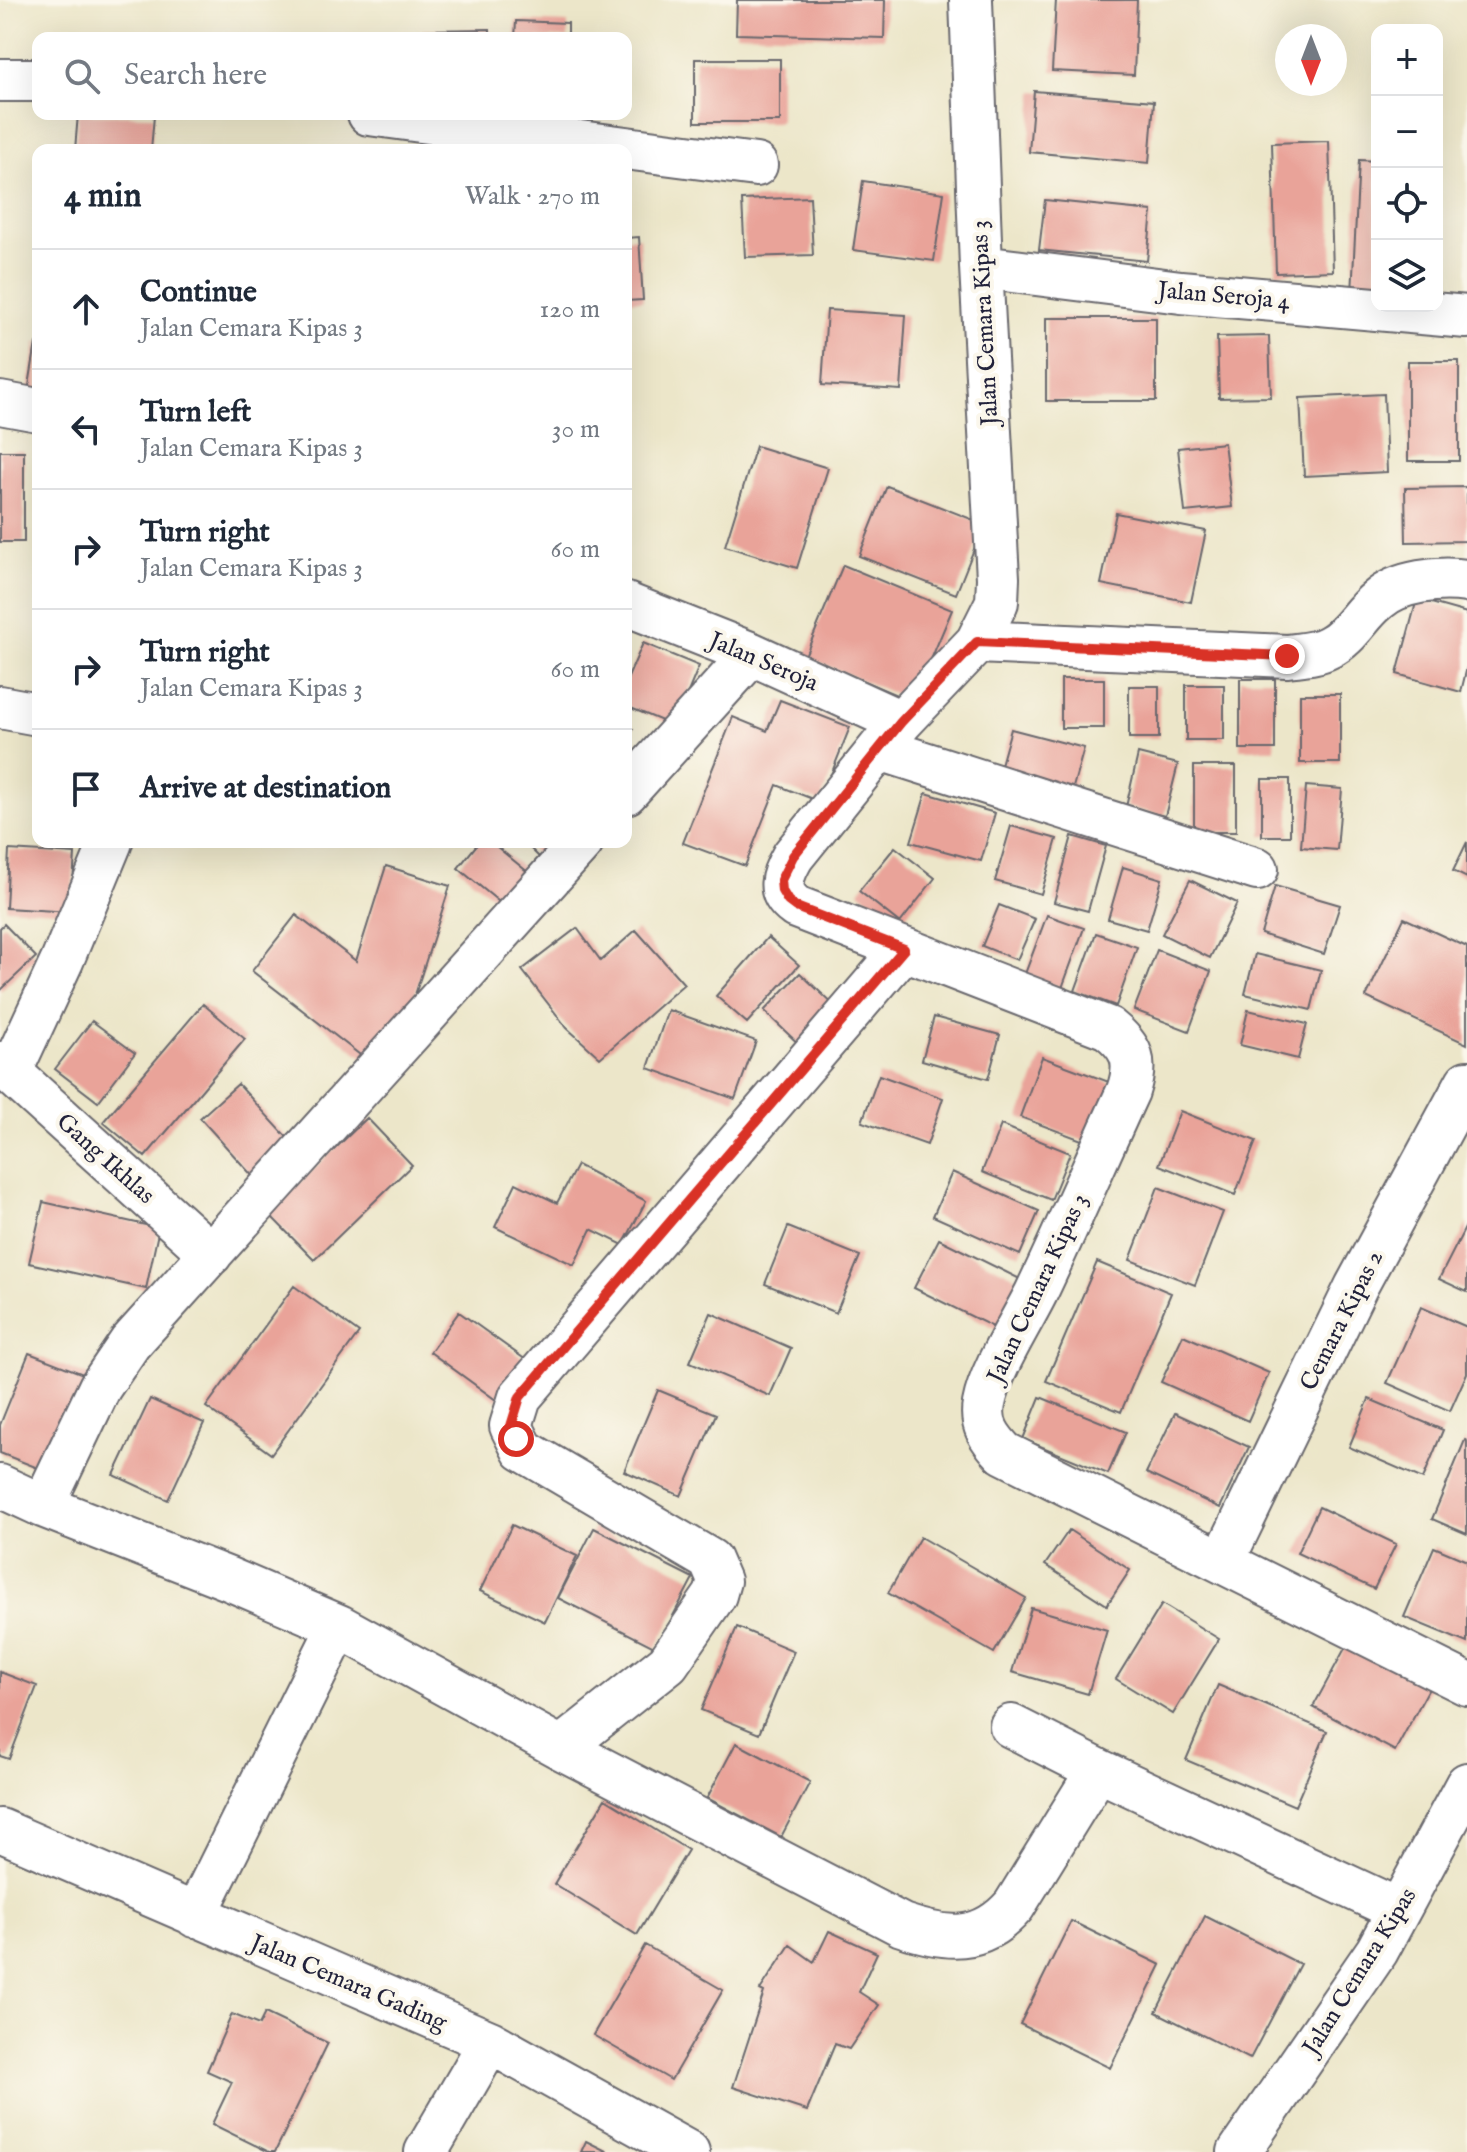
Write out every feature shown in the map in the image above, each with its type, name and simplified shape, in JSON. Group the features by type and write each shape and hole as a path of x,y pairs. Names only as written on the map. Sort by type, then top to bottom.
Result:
{"street":[{"name":"Jalan Cemara Kipas 3","path":"971,0 997,602 977,642 890,735 793,856 781,880 782,891 796,907 1108,1028 1126,1042 1133,1075 1128,1091 1044,1275 988,1388 983,1407 985,1429 1004,1453 1467,1684"},
{"path":"0,80 32,80"},
{"path":"397,120 495,141 528,144"},
{"path":"632,154 756,165"},
{"name":"Jalan Seroja 4","path":"981,267 1181,292 1467,317"},
{"path":"0,403 32,409"},
{"path":"977,642 1287,656 1312,653 1330,647 1378,599 1400,588 1425,582 1467,581"},
{"name":"Jalan Seroja","path":"632,606 752,654 890,735 1257,869"},
{"path":"632,786 752,654"},
{"path":"0,707 32,713"},
{"path":"6,1067 62,961 109,848"},
{"path":"43,1506 100,1387 130,1343 577,848"},
{"path":"561,1748 668,1663 715,1595 719,1581 710,1560 523,1450 511,1426 520,1397 904,949"},
{"name":"Gang Ikhlas","path":"6,1067 211,1254"},
{"name":"Cemara Kipas 2","path":"1223,1561 1356,1287 1467,1082"},
{"path":"0,1486 339,1626 561,1748 902,1925 933,1936 961,1936 980,1932 1001,1922 1098,1770"},
{"path":"195,1916 339,1626"},
{"path":"1011,1726 1098,1770 1399,1910"},
{"name":"Jalan Cemara Kipas","path":"1239,2152 1349,1995 1399,1910 1454,1841 1467,1784"},
{"name":"Jalan Cemara Gading","path":"0,1830 490,2042 688,2152"},
{"path":"426,2152 490,2042"}],"building":[{"path":"737,0 885,0 884,38 736,34"},
{"path":"1056,0 1137,0 1134,75 1052,71"},
{"path":"516,21 568,23 568,32 515,32"},
{"path":"490,29 490,32 423,32"},
{"path":"695,59 780,59 780,122 695,122"},
{"path":"1034,91 1154,101 1149,163 1029,152"},
{"path":"78,120 154,120 152,144 76,144"},
{"path":"1329,141 1333,271 1276,273 1272,143"},
{"path":"1359,160 1371,161 1371,295 1352,294"},
{"path":"863,181 944,193 934,261 853,250"},
{"path":"810,197 813,255 745,257 742,200"},
{"path":"1045,200 1152,211 1147,261 1039,250"},
{"path":"639,237 643,300 632,301 632,238"},
{"path":"827,310 906,315 901,390 822,385"},
{"path":"1046,318 1156,318 1156,401 1046,401"},
{"path":"1269,336 1271,397 1219,398 1217,337"},
{"path":"1408,361 1459,361 1459,461 1408,461"},
{"path":"32,368 32,393 28,392"},
{"path":"1384,394 1387,472 1304,476 1300,398"},
{"path":"1224,443 1232,507 1185,512 1178,448"},
{"path":"756,446 828,468 797,568 725,546"},
{"path":"0,451 24,451 24,542 0,542"},
{"path":"887,486 984,524 956,594 859,556"},
{"path":"1467,487 1467,541 1406,542 1405,488"},
{"path":"1116,513 1206,531 1191,602 1101,584"},
{"path":"843,565 952,610 913,702 805,656"},
{"path":"1417,599 1467,613 1467,667 1461,692 1397,674"},
{"path":"643,643 699,666 674,726 632,708 632,668"},
{"path":"1061,679 1104,679 1104,728 1061,728"},
{"path":"1240,679 1275,679 1275,749 1240,749"},
{"path":"1186,685 1224,685 1224,740 1186,740"},
{"path":"1129,686 1159,686 1159,738 1129,738"},
{"path":"1300,694 1340,694 1340,763 1300,763"},
{"path":"780,700 850,727 820,802 777,785 745,866 683,843 733,717 767,731"},
{"path":"1011,729 1084,748 1072,791 999,772"},
{"path":"1138,754 1178,764 1165,816 1126,807"},
{"path":"1194,766 1236,766 1236,832 1194,832"},
{"path":"1262,779 1290,779 1290,836 1262,836"},
{"path":"1306,786 1342,789 1337,850 1301,847"},
{"path":"926,793 995,813 981,861 911,842"},
{"path":"1011,826 1057,839 1041,894 995,881"},
{"path":"1072,836 1106,846 1088,911 1054,902"},
{"path":"1467,842 1467,878 1453,871"},
{"path":"895,847 935,878 900,923 859,891"},
{"path":"474,848 498,848 535,878 509,910 458,868"},
{"path":"530,848 567,848 548,866"},
{"path":"9,850 75,854 71,912 6,908"},
{"path":"386,866 450,886 412,1004 368,1061 252,971 296,915 356,961"},
{"path":"1123,867 1162,879 1147,930 1108,919"},
{"path":"1190,880 1237,903 1210,958 1162,934"},
{"path":"1275,886 1340,905 1324,954 1261,934"},
{"path":"999,905 1035,919 1017,960 982,946"},
{"path":"1047,915 1084,928 1062,988 1025,974"},
{"path":"1404,918 1467,947 1467,1044 1366,997"},
{"path":"4,924 36,957 0,991 0,928"},
{"path":"577,928 601,961 636,930 684,984 600,1058 567,1028 522,970"},
{"path":"1096,933 1137,947 1116,1006 1075,991"},
{"path":"768,937 799,965 747,1023 716,996"},
{"path":"1157,950 1211,971 1189,1031 1134,1010"},
{"path":"1255,954 1321,970 1311,1010 1245,994"},
{"path":"800,973 841,1012 804,1049 764,1011"},
{"path":"203,1004 245,1039 145,1157 103,1122"},
{"path":"668,1010 756,1041 735,1099 648,1068"},
{"path":"1248,1010 1307,1024 1298,1059 1240,1045"},
{"path":"934,1017 1000,1035 988,1079 922,1060"},
{"path":"92,1021 135,1053 98,1102 55,1069"},
{"path":"1042,1057 1117,1085 1095,1145 1020,1117"},
{"path":"879,1075 943,1098 927,1145 862,1122"},
{"path":"238,1084 295,1146 257,1181 200,1118"},
{"path":"1180,1111 1256,1141 1235,1195 1159,1165"},
{"path":"367,1118 412,1165 314,1260 268,1213"},
{"path":"1001,1125 1070,1153 1051,1200 982,1172"},
{"path":"577,1165 646,1201 623,1245 591,1229 574,1265 495,1227 516,1183 557,1203"},
{"path":"952,1172 1039,1211 1020,1255 933,1216"},
{"path":"1158,1187 1223,1212 1195,1285 1130,1260"},
{"path":"43,1202 159,1228 146,1289 29,1263"},
{"path":"1467,1224 1467,1292 1439,1279"},
{"path":"788,1227 860,1256 836,1313 765,1284"},
{"path":"939,1239 1024,1281 999,1330 914,1288"},
{"path":"1097,1262 1171,1293 1121,1412 1046,1381"},
{"path":"294,1286 359,1333 271,1454 206,1407"},
{"path":"1421,1307 1467,1327 1467,1373 1450,1411 1387,1383"},
{"path":"459,1312 526,1360 496,1400 430,1352"},
{"path":"711,1313 791,1348 770,1396 690,1362"},
{"path":"1183,1335 1269,1373 1248,1421 1161,1382"},
{"path":"29,1353 91,1377 53,1474 0,1453 0,1425"},
{"path":"658,1390 716,1414 681,1496 624,1471"},
{"path":"1040,1397 1126,1432 1108,1474 1023,1439"},
{"path":"150,1399 204,1423 168,1500 114,1475"},
{"path":"1369,1399 1443,1430 1423,1479 1349,1447"},
{"path":"1175,1413 1249,1447 1220,1508 1146,1473"},
{"path":"1467,1441 1467,1534 1432,1519"},
{"path":"1319,1507 1396,1544 1374,1589 1297,1553"},
{"path":"512,1525 577,1556 545,1622 480,1591"},
{"path":"594,1528 693,1578 656,1648 558,1598"},
{"path":"1069,1530 1130,1570 1107,1605 1045,1565"},
{"path":"920,1537 1026,1598 994,1653 888,1593"},
{"path":"1434,1547 1467,1561 1467,1643 1404,1617"},
{"path":"1162,1604 1219,1639 1173,1714 1116,1679"},
{"path":"1031,1608 1107,1630 1088,1694 1012,1672"},
{"path":"737,1627 794,1651 759,1734 701,1710"},
{"path":"1350,1639 1432,1683 1395,1751 1313,1707"},
{"path":"0,1672 37,1686 9,1759 0,1756"},
{"path":"1218,1685 1327,1731 1295,1806 1186,1760"},
{"path":"736,1743 810,1782 781,1837 707,1798"},
{"path":"605,1799 688,1850 637,1935 554,1884"},
{"path":"1205,1916 1300,1964 1250,2059 1156,2012"},
{"path":"1071,1921 1161,1965 1110,2068 1020,2024"},
{"path":"829,1931 877,1953 859,1992 879,2005 849,2049 835,2044 807,2111 733,2087 764,1992 760,1990 790,1945 814,1962"},
{"path":"645,1945 723,1990 671,2080 593,2035"},
{"path":"265,2013 328,2043 275,2152 269,2152 212,2124 232,2082 207,2071 232,2014 259,2025"},
{"path":"586,2141 608,2152 581,2152"}],"route":[{"path":"516,1439 511,1426 520,1397 904,949 796,907 785,897 781,880 793,856 901,722 977,642 1287,656"}]}
